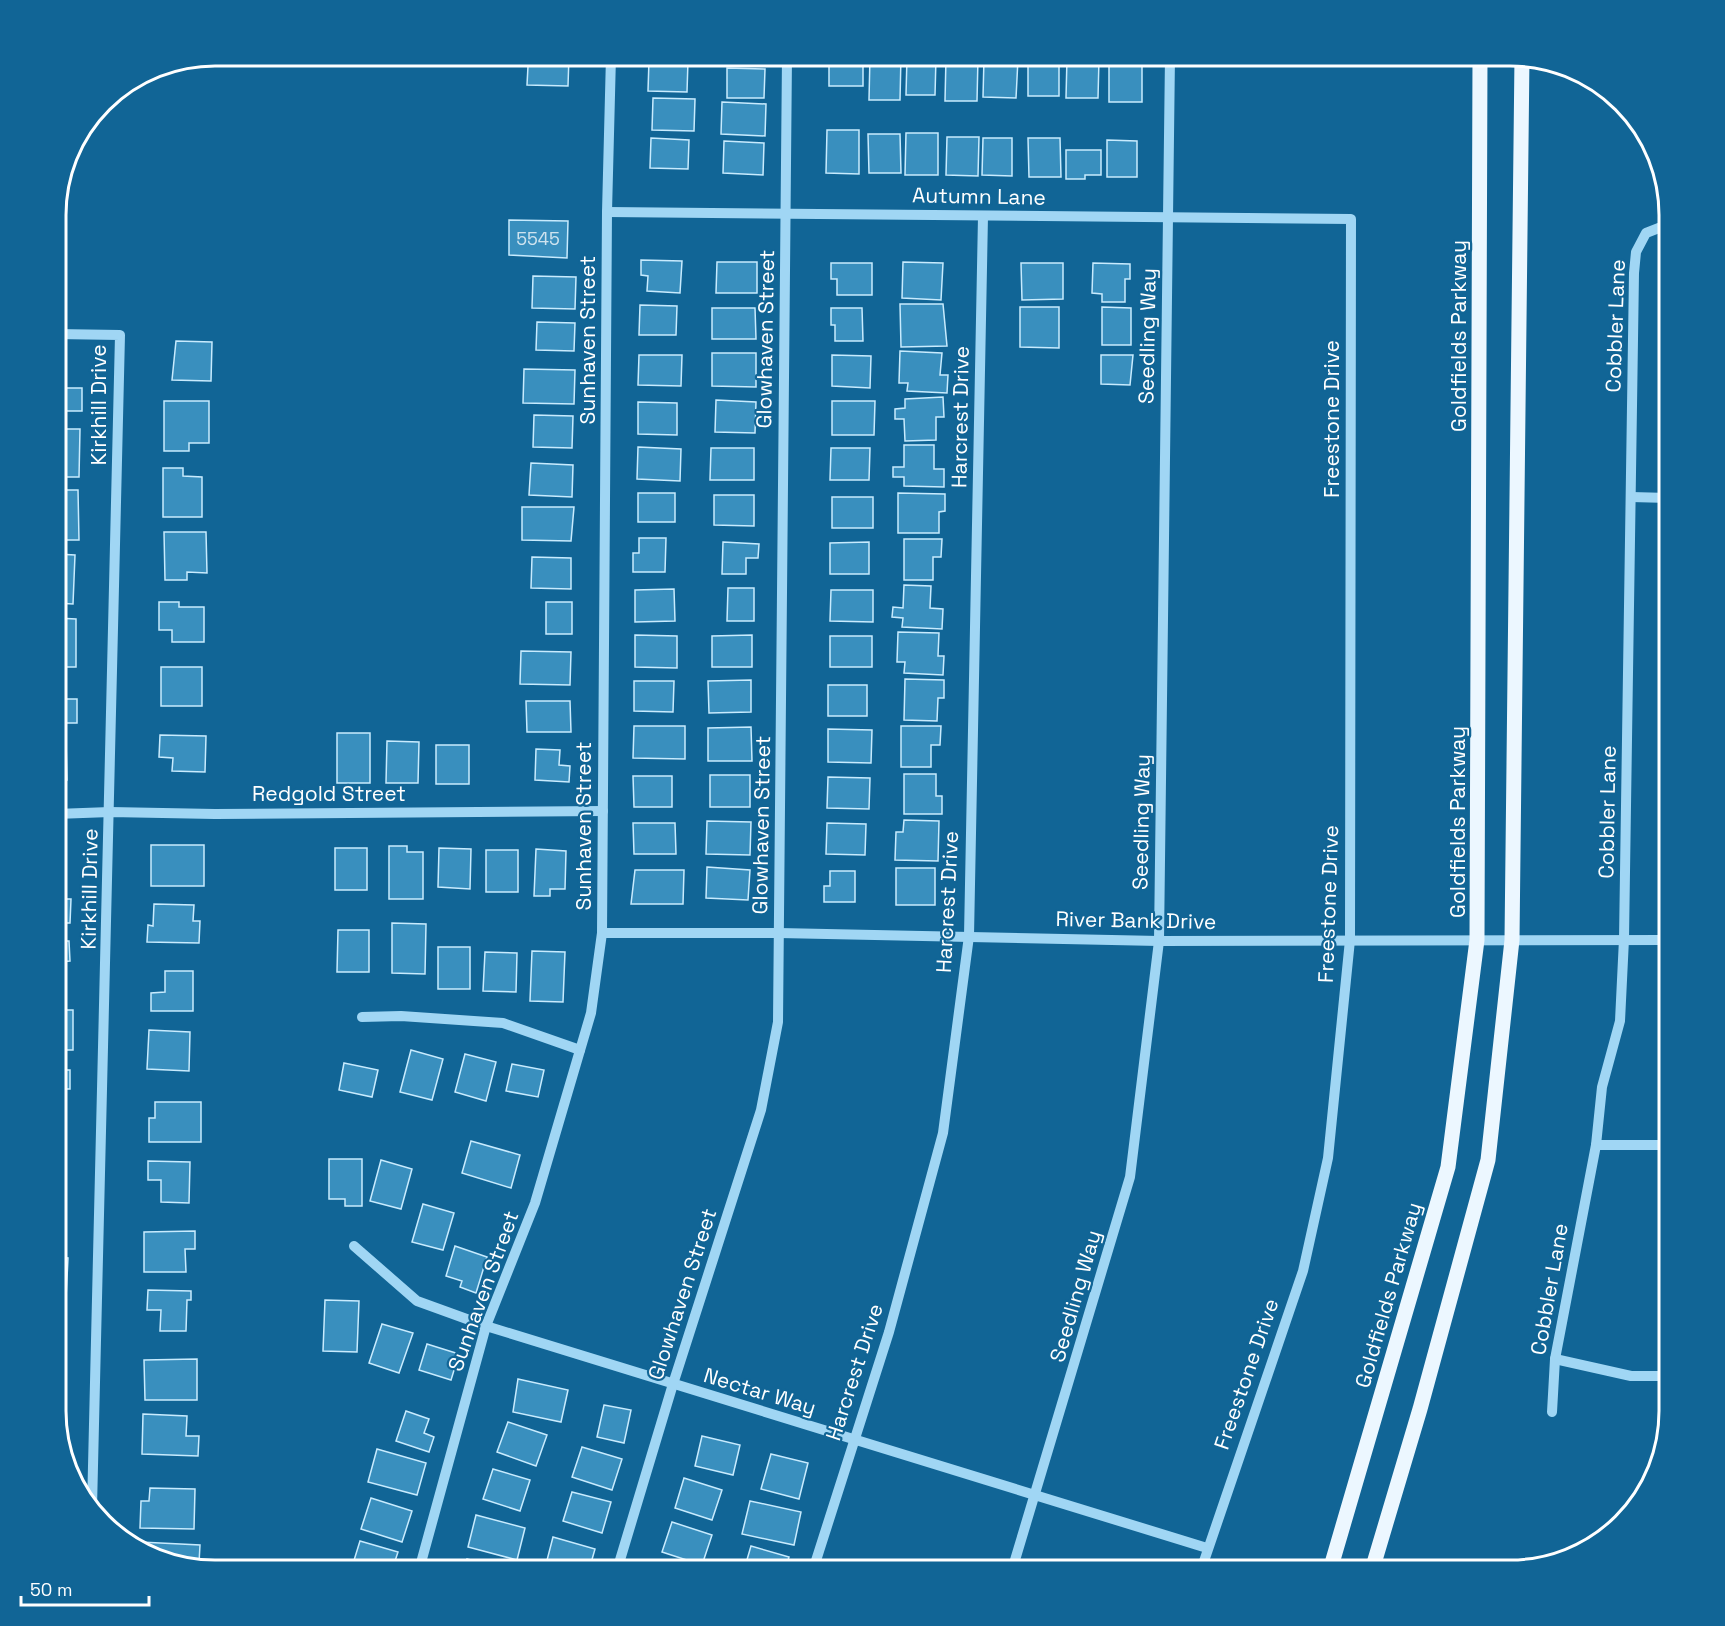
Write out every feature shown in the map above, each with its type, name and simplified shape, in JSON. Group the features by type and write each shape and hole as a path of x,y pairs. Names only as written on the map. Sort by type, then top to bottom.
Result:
{"main road":[{"name":"Goldfields Parkway","path":"1333,1560 1448,1167 1477,940 1480,66"},
{"path":"1375,1560 1420,1409 1488,1160 1512,940 1522,66"}],"street":[{"name":"Sunhaven Street","path":"422,1560 486,1326 535,1203 591,1013 602,933 607,212 611,66"},
{"name":"Glowhaven Street","path":"620,1560 673,1384 761,1110 778,1022 787,66"},
{"name":"Seedling Way","path":"1015,1560 1130,1177 1160,941 1170,66"},
{"name":"Autumn Lane","path":"607,212 1351,219"},
{"name":"Harcrest Drive","path":"816,1560 889,1332 943,1133 969,936 983,216"},
{"name":"Freestone Drive","path":"1204,1560 1305,1260 1328,1158 1350,940 1351,219"},
{"name":"Cobbler Lane","path":"1552,1412 1555,1359 1596,1145 1602,1087 1620,1021 1624,939 1636,252 1646,233 1659,228"},
{"name":"Kirkhill Drive","path":"66,334 120,335 92,1496"},
{"path":"1631,497 1659,498"},
{"name":"Redgold Street","path":"66,814 603,811"},
{"name":"River Bank Drive","path":"602,933 780,933 1160,941 1659,940"},
{"path":"362,1017 401,1016 503,1023 580,1050"},
{"path":"1596,1145 1659,1145"},
{"name":"Nectar Way","path":"354,1246 417,1301 486,1326 1208,1548"},
{"path":"1555,1359 1631,1376 1659,1376"}],"building":[{"path":"528,66 569,66 568,86 527,85"},
{"path":"649,66 688,66 687,92 648,91"},
{"path":"829,66 863,66 863,86 829,86"},
{"path":"870,66 901,66 900,100 869,100"},
{"path":"907,66 936,66 935,95 906,95"},
{"path":"946,66 978,66 977,101 945,101"},
{"path":"984,66 1018,66 1016,98 983,97"},
{"path":"1028,66 1059,66 1059,96 1028,96"},
{"path":"1067,66 1099,66 1098,98 1066,98"},
{"path":"1109,66 1142,66 1142,102 1109,102"},
{"path":"727,68 765,69 764,98 727,98"},
{"path":"653,98 695,99 694,131 652,130"},
{"path":"722,102 766,104 765,136 721,134"},
{"path":"827,130 859,130 859,174 826,173"},
{"path":"906,133 938,133 938,175 905,175"},
{"path":"868,134 900,134 901,173 869,173"},
{"path":"947,137 979,137 978,176 946,175"},
{"path":"651,138 689,140 688,169 650,168"},
{"path":"983,138 1012,138 1012,176 982,175"},
{"path":"1028,138 1060,138 1061,177 1029,177"},
{"path":"1107,140 1137,141 1137,177 1107,177"},
{"path":"724,141 764,143 763,175 723,173"},
{"path":"1066,150 1101,150 1101,175 1085,175 1085,179 1066,179"},
{"path":"509,220 568,221 567,258 509,255"},
{"path":"641,260 682,261 680,293 647,291 648,276 641,275"},
{"path":"717,262 757,262 757,293 716,293"},
{"path":"903,262 943,263 941,300 902,298"},
{"path":"831,263 872,263 872,295 837,295 837,279 831,279"},
{"path":"1021,263 1063,263 1063,299 1022,300"},
{"path":"1093,263 1130,264 1130,279 1125,279 1125,302 1102,302 1102,294 1092,293"},
{"path":"533,276 576,277 575,309 532,308"},
{"path":"900,304 943,304 947,346 901,347"},
{"path":"640,305 677,306 676,335 639,335"},
{"path":"1020,307 1059,307 1059,348 1020,347"},
{"path":"1102,307 1131,308 1131,345 1102,345"},
{"path":"712,308 755,308 756,339 712,339"},
{"path":"831,308 862,308 863,341 835,341 835,325 831,325"},
{"path":"537,322 575,323 574,351 536,350"},
{"path":"176,341 212,342 211,381 172,380"},
{"path":"900,351 942,353 940,375 948,375 947,393 907,391 908,383 899,383"},
{"path":"712,353 756,353 756,387 712,386"},
{"path":"639,355 682,355 681,386 638,385"},
{"path":"832,355 871,356 870,388 832,386"},
{"path":"1101,355 1133,355 1130,385 1101,384"},
{"path":"524,369 575,370 574,404 523,403"},
{"path":"66,388 82,388 82,411 66,411"},
{"path":"943,397 944,417 936,417 936,440 905,441 904,419 895,419 895,409 905,408 905,399"},
{"path":"716,400 756,402 755,433 715,432"},
{"path":"164,401 209,401 209,443 189,443 189,451 164,451"},
{"path":"832,401 875,401 874,435 832,435"},
{"path":"638,402 677,403 677,435 638,434"},
{"path":"534,415 573,416 572,448 533,447"},
{"path":"66,429 80,429 79,477 66,477"},
{"path":"904,445 934,445 934,469 944,469 944,487 904,486 904,477 893,477 893,467 904,467"},
{"path":"638,447 681,449 680,481 637,479"},
{"path":"711,448 754,448 754,480 710,480"},
{"path":"831,448 870,448 869,480 830,480"},
{"path":"531,463 573,465 572,497 529,495"},
{"path":"163,468 183,468 183,476 202,477 202,517 163,517"},
{"path":"66,490 78,490 79,540 66,540"},
{"path":"638,493 675,493 675,522 638,522"},
{"path":"898,493 945,494 945,511 939,512 939,533 898,533"},
{"path":"714,495 754,495 754,526 714,525"},
{"path":"832,497 873,497 873,528 832,528"},
{"path":"522,507 574,507 571,541 522,540"},
{"path":"164,532 206,532 207,573 187,572 187,580 165,580"},
{"path":"639,538 666,538 665,572 633,572 633,553 639,553"},
{"path":"904,539 942,539 941,557 933,557 933,580 904,580"},
{"path":"723,542 759,544 758,558 746,558 746,574 722,574"},
{"path":"869,542 869,574 830,574 830,543"},
{"path":"66,555 75,555 73,604 66,604"},
{"path":"532,557 571,558 571,589 531,588"},
{"path":"904,585 931,586 930,608 943,609 942,629 902,627 903,618 892,617 893,607 903,608"},
{"path":"728,588 754,588 754,621 727,621"},
{"path":"674,589 675,621 635,622 635,590"},
{"path":"831,590 873,590 873,622 830,621"},
{"path":"159,602 179,602 179,607 204,607 204,642 172,642 172,630 159,630"},
{"path":"546,602 572,602 572,634 546,634"},
{"path":"66,618 76,619 76,667 66,667"},
{"path":"898,632 939,633 938,656 944,656 943,675 904,673 905,662 897,662"},
{"path":"635,635 677,636 677,668 635,667"},
{"path":"752,635 752,667 712,667 712,636"},
{"path":"830,636 872,636 872,667 830,667"},
{"path":"521,651 571,652 570,685 520,684"},
{"path":"161,667 202,667 202,706 161,706"},
{"path":"905,679 944,680 944,698 938,698 937,721 904,720"},
{"path":"751,680 751,712 709,713 708,681"},
{"path":"634,681 674,681 673,712 634,711"},
{"path":"828,685 867,685 867,716 828,716"},
{"path":"66,699 77,699 77,723 66,723"},
{"path":"526,701 570,701 571,732 527,732"},
{"path":"634,726 685,726 685,759 633,758"},
{"path":"901,726 941,726 940,745 931,745 931,767 901,767"},
{"path":"751,727 752,761 708,761 708,728"},
{"path":"828,729 872,730 871,763 828,762"},
{"path":"337,733 370,733 370,783 337,783"},
{"path":"160,735 206,736 205,772 172,771 173,758 159,757"},
{"path":"387,741 419,742 418,783 386,783"},
{"path":"436,745 469,745 469,784 436,784"},
{"path":"536,749 560,750 559,765 570,766 569,782 535,780"},
{"path":"904,774 936,774 936,796 942,796 942,814 904,814"},
{"path":"710,775 750,775 750,807 710,807"},
{"path":"633,776 672,776 672,807 634,807"},
{"path":"828,777 870,778 869,809 827,808"},
{"path":"904,820 939,821 938,861 895,860 896,832 903,832"},
{"path":"707,821 751,822 750,855 706,854"},
{"path":"633,823 675,823 676,854 634,854"},
{"path":"827,823 866,824 865,855 826,854"},
{"path":"151,845 204,845 204,886 151,886"},
{"path":"389,846 407,846 407,852 423,852 423,899 389,899"},
{"path":"335,848 367,848 367,890 335,890"},
{"path":"439,848 471,849 470,889 438,887"},
{"path":"536,849 566,851 565,889 550,889 550,896 534,896"},
{"path":"486,850 518,850 518,892 486,892"},
{"path":"707,867 750,870 748,900 706,898"},
{"path":"896,868 935,868 935,905 896,905"},
{"path":"635,870 684,870 683,904 631,904"},
{"path":"830,871 855,871 855,902 824,902 824,886 830,886"},
{"path":"66,899 71,899 70,923 66,923"},
{"path":"154,904 194,905 193,921 200,921 199,943 147,942 148,925 153,926"},
{"path":"392,923 426,924 425,974 392,973"},
{"path":"338,930 369,930 369,972 337,972"},
{"path":"66,941 69,941 70,961 66,961"},
{"path":"438,947 470,947 470,989 438,989"},
{"path":"532,951 565,952 563,1002 530,1001"},
{"path":"485,952 517,953 516,992 483,991"},
{"path":"165,971 193,971 193,1011 151,1011 151,993 165,992"},
{"path":"66,1010 73,1010 73,1050 66,1050"},
{"path":"149,1030 190,1032 189,1071 147,1069"},
{"path":"411,1050 443,1059 432,1100 400,1092"},
{"path":"465,1054 496,1062 486,1101 455,1092"},
{"path":"344,1063 378,1070 372,1097 339,1090"},
{"path":"512,1064 544,1070 538,1097 506,1091"},
{"path":"66,1070 70,1070 70,1089 66,1089"},
{"path":"155,1102 201,1102 201,1142 149,1142 149,1118 155,1118"},
{"path":"471,1141 520,1155 511,1188 462,1173"},
{"path":"329,1159 362,1159 362,1206 345,1206 345,1199 329,1199"},
{"path":"381,1160 412,1169 401,1209 370,1201"},
{"path":"148,1161 190,1162 189,1203 161,1202 161,1180 148,1180"},
{"path":"423,1204 454,1213 443,1250 412,1242"},
{"path":"195,1231 195,1249 185,1249 186,1272 144,1272 144,1232"},
{"path":"455,1246 487,1257 476,1293 460,1287 462,1281 446,1276"},
{"path":"66,1258 68,1258 66,1298"},
{"path":"148,1290 191,1291 191,1300 187,1300 186,1331 160,1331 161,1310 147,1310"},
{"path":"325,1300 359,1301 357,1352 323,1351"},
{"path":"382,1324 413,1333 399,1373 369,1363"},
{"path":"427,1344 459,1354 451,1380 419,1370"},
{"path":"197,1359 197,1400 145,1400 144,1360"},
{"path":"518,1379 568,1390 561,1422 513,1412"},
{"path":"604,1405 631,1410 624,1443 597,1437"},
{"path":"406,1411 429,1419 424,1433 434,1437 429,1452 396,1441"},
{"path":"143,1414 187,1416 186,1436 199,1436 198,1456 142,1454"},
{"path":"508,1422 547,1435 536,1466 497,1452"},
{"path":"702,1436 740,1445 733,1475 695,1466"},
{"path":"582,1447 622,1459 612,1490 572,1477"},
{"path":"377,1449 426,1463 417,1495 368,1482"},
{"path":"771,1454 808,1463 799,1499 761,1489"},
{"path":"493,1469 530,1480 520,1511 483,1499"},
{"path":"684,1478 722,1490 712,1520 675,1508"},
{"path":"150,1488 195,1489 194,1529 140,1528 141,1501 149,1501"},
{"path":"572,1492 611,1502 602,1533 563,1521"},
{"path":"371,1498 412,1511 402,1542 361,1529"},
{"path":"750,1501 801,1512 794,1545 742,1534"},
{"path":"476,1515 525,1528 517,1560 468,1547"},
{"path":"672,1522 712,1535 704,1560 687,1560 662,1552"},
{"path":"553,1537 595,1549 592,1560 547,1560"},
{"path":"360,1541 398,1552 395,1560 354,1560"},
{"path":"144,1542 200,1545 199,1559 177,1555"},
{"path":"751,1546 789,1557 788,1560 747,1560"}]}
